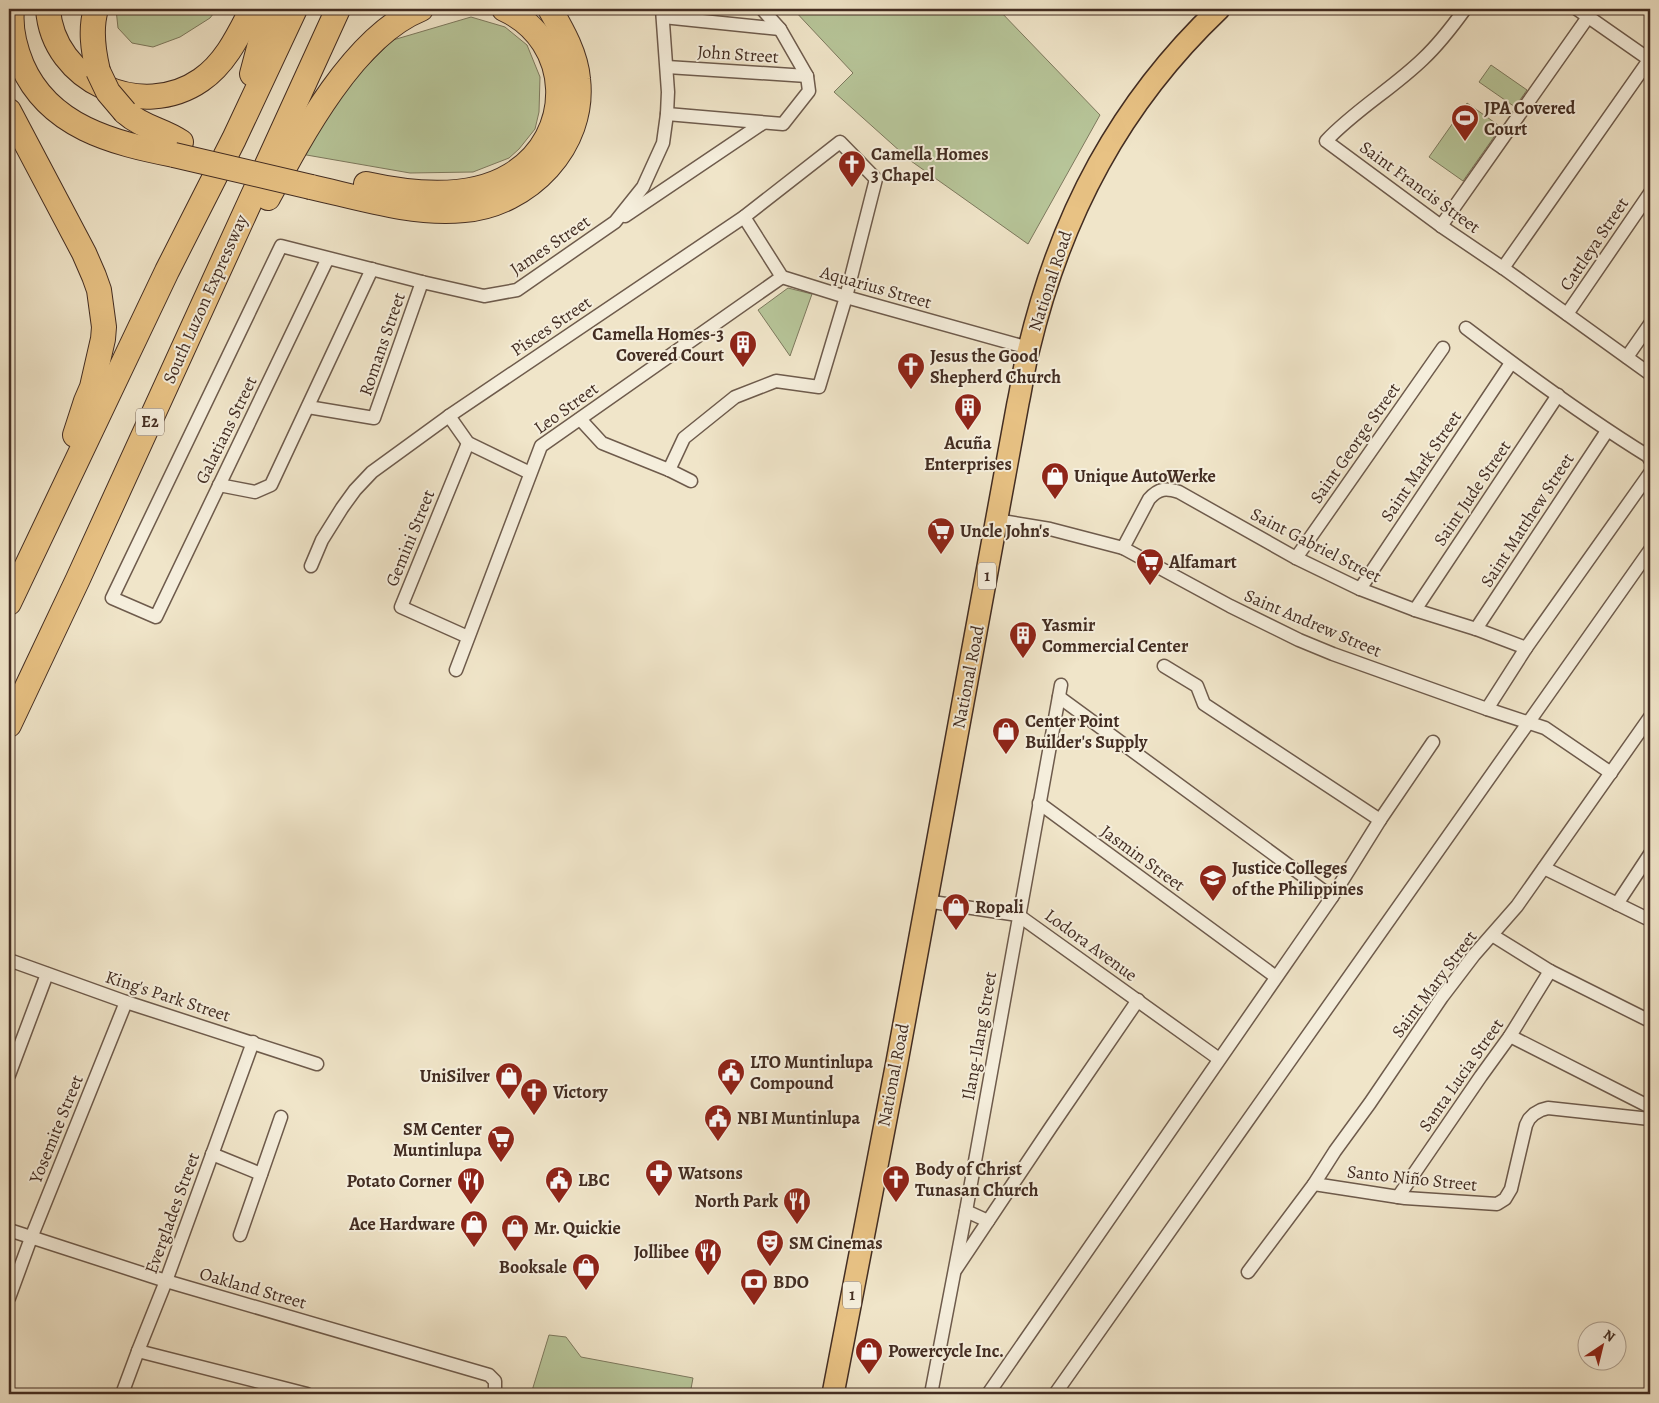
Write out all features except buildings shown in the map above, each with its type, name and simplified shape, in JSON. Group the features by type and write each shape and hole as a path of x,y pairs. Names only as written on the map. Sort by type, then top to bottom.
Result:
{"highway":[{"path":"12,9 12,26 18,56 35,88 55,109 85,129 110,139 141,148 177,148"},
{"path":"24,9 26,38 33,62 44,80 64,102 86,118 108,128 177,148 313,180 402,207 450,211 490,206 510,198 529,186 551,164 572,128 577,108 578,78 575,65 559,25 550,9"},
{"path":"48,9 55,38 75,68 100,86 120,94 154,97 178,92 194,85 210,74 232,45 252,9"},
{"path":"96,9 93,41 98,71 108,92 124,112 139,123 169,134 177,148"},
{"path":"234,139 266,21 271,9"},
{"path":"9,603 295,9"},
{"name":"South Luzon Expressway","path":"9,725 78,579 338,9"},
{"path":"222,264 260,214 302,135 342,76 385,32 407,16 421,9"},
{"path":"313,180 437,192 486,186 511,175 530,159 545,141 554,122 558,102 558,81 552,57 540,37 524,18 504,9"},
{"name":"National Road","path":"833,1394 897,1062 1028,348 1050,276 1071,219 1110,144 1129,113 1156,76 1219,9"},
{"path":"9,111 84,253 94,276 103,315 103,339 95,374 66,459 58,500"}],"street":[{"path":"667,114 784,124 809,91 808,76 780,29 762,9"},
{"name":"Saint Francis Street","path":"1465,9 1440,42 1422,60 1385,92 1342,124 1326,141 1650,374"},
{"path":"1503,268 1650,60 1577,9"},
{"path":"663,13 780,29"},
{"name":"James Street","path":"156,617 112,598 281,246 484,296 517,290 615,222 643,187 663,143 667,114 668,92 663,13"},
{"path":"1442,226 1588,17"},
{"name":"John Street","path":"667,67 808,76"},
{"path":"615,222 763,123"},
{"name":"Pisces Street","path":"311,566 322,540 342,508 355,490 372,472 449,416 744,217 840,142 876,179 846,297"},
{"name":"Cattleya Street","path":"1567,314 1650,193"},
{"path":"744,217 782,277"},
{"name":"Galatians Street","path":"156,617 328,258"},
{"path":"219,485 255,492 271,485 372,269"},
{"name":"Aquarius Street","path":"782,277 1028,348"},
{"name":"Leo Street","path":"456,670 541,446 782,277"},
{"name":"Romans Street","path":"308,406 374,418 422,282"},
{"path":"669,470 684,438 735,397 776,381 820,387 846,297"},
{"path":"1627,356 1650,324"},
{"path":"1466,328 1511,363 1607,431 1648,456 1650,460"},
{"name":"Saint George Street","path":"1296,558 1443,348"},
{"name":"Saint Mark Street","path":"1360,589 1511,363"},
{"name":"Saint Jude Street","path":"1415,610 1558,395"},
{"path":"449,416 468,442 530,473"},
{"path":"580,418 602,443 691,481"},
{"name":"Saint Matthew Street","path":"1476,629 1607,431"},
{"name":"Gemini Street","path":"468,442 401,607 468,637"},
{"path":"1487,709 1526,648 1650,474"},
{"name":"Saint Gabriel Street","path":"1123,548 1154,493 1161,489 1170,489 1179,492 1296,558 1360,589 1526,648"},
{"name":"Saint Andrew Street","path":"996,520 1050,529 1123,548 1230,606 1299,640 1487,709 1546,728 1611,773"},
{"path":"1055,1394 1650,550"},
{"path":"1164,666 1197,686 1204,704 1380,820"},
{"name":"Ilang-Ilang Street","path":"931,1394 1060,691 1332,897"},
{"name":"Saint Mary Street","path":"1248,1272 1314,1184 1442,998 1474,955 1517,906 1650,717"},
{"path":"988,1394 1332,897 1432,742"},
{"name":"Jasmin Street","path":"1039,803 1276,977"},
{"path":"1617,904 1650,854"},
{"path":"1544,868 1650,920"},
{"name":"Lodora Avenue","path":"926,901 1018,915 1219,1059"},
{"path":"1492,935 1550,971 1650,1021"},
{"name":"King's Park Street","path":"9,960 126,1002 317,1064"},
{"name":"Santa Lucia Street","path":"1398,1197 1510,1036 1550,971"},
{"path":"9,1075 47,974"},
{"path":"952,1275 1138,1000"},
{"name":"Yosemite Street","path":"9,1298 31,1238 126,1002"},
{"path":"1510,1036 1650,1106"},
{"name":"Everglades Street","path":"122,1394 166,1281 253,1042"},
{"name":"Santo Niño Street","path":"1314,1184 1398,1197 1497,1204 1508,1197 1511,1189 1526,1125 1534,1114 1541,1110 1548,1108 1650,1118"},
{"path":"240,1235 281,1117"},
{"path":"212,1154 261,1174"},
{"path":"966,1211 988,1221"},
{"name":"Oakland Street","path":"9,1230 166,1281 489,1375 495,1381 495,1394"},
{"path":"138,1351 307,1394"}],"green space":[{"path":"116,9 217,9 210,18 180,37 153,47 132,43 118,28"},
{"path":"793,9 998,9 1100,115 1028,244 911,161 834,92 853,73"},
{"path":"471,17 505,27 527,45 540,77 539,112 535,129 509,158 473,172 410,173 295,153 358,75 393,40"},
{"path":"1491,65 1527,90 1515,107 1479,82"},
{"name":"JPA Covered Court","path":"1467,103 1501,127 1463,181 1429,157"},
{"path":"788,288 812,294 790,356 758,310"},
{"path":"549,1335 566,1337 581,1357 693,1378 690,1394 531,1394"}],"place":[{"name":"JPA Covered Court","path":"1465,142"},
{"name":"Camella Homes 3 Chapel","path":"852,188"},
{"name":"Camella Homes-3 Covered Court","path":"743,368"},
{"name":"Jesus the Good Shepherd Church","path":"911,390"},
{"name":"Acuña Enterprises","path":"968,431"},
{"name":"Unique AutoWerke","path":"1055,500"},
{"name":"Uncle John's","path":"941,555"},
{"name":"Alfamart","path":"1150,586"},
{"name":"Yasmir Commercial Center","path":"1023,659"},
{"name":"Center Point Builder's Supply","path":"1006,755"},
{"name":"Justice Colleges of the Philippines","path":"1213,902"},
{"name":"Ropali","path":"956,931"},
{"name":"LTO Muntinlupa Compound","path":"731,1096"},
{"name":"UniSilver","path":"509,1100"},
{"name":"Victory","path":"534,1116"},
{"name":"NBI Muntinlupa","path":"718,1142"},
{"name":"SM Center Muntinlupa","path":"501,1163"},
{"name":"Watsons","path":"659,1197"},
{"name":"Body of Christ Tunasan Church","path":"896,1203"},
{"name":"LBC","path":"559,1204"},
{"name":"Potato Corner","path":"471,1205"},
{"name":"North Park","path":"797,1225"},
{"name":"Ace Hardware","path":"474,1248"},
{"name":"Mr. Quickie","path":"515,1252"},
{"name":"SM Cinemas","path":"770,1267"},
{"name":"Jollibee","path":"708,1276"},
{"name":"Booksale","path":"586,1291"},
{"name":"BDO","path":"754,1306"},
{"name":"Powercycle Inc.","path":"869,1375"}]}
